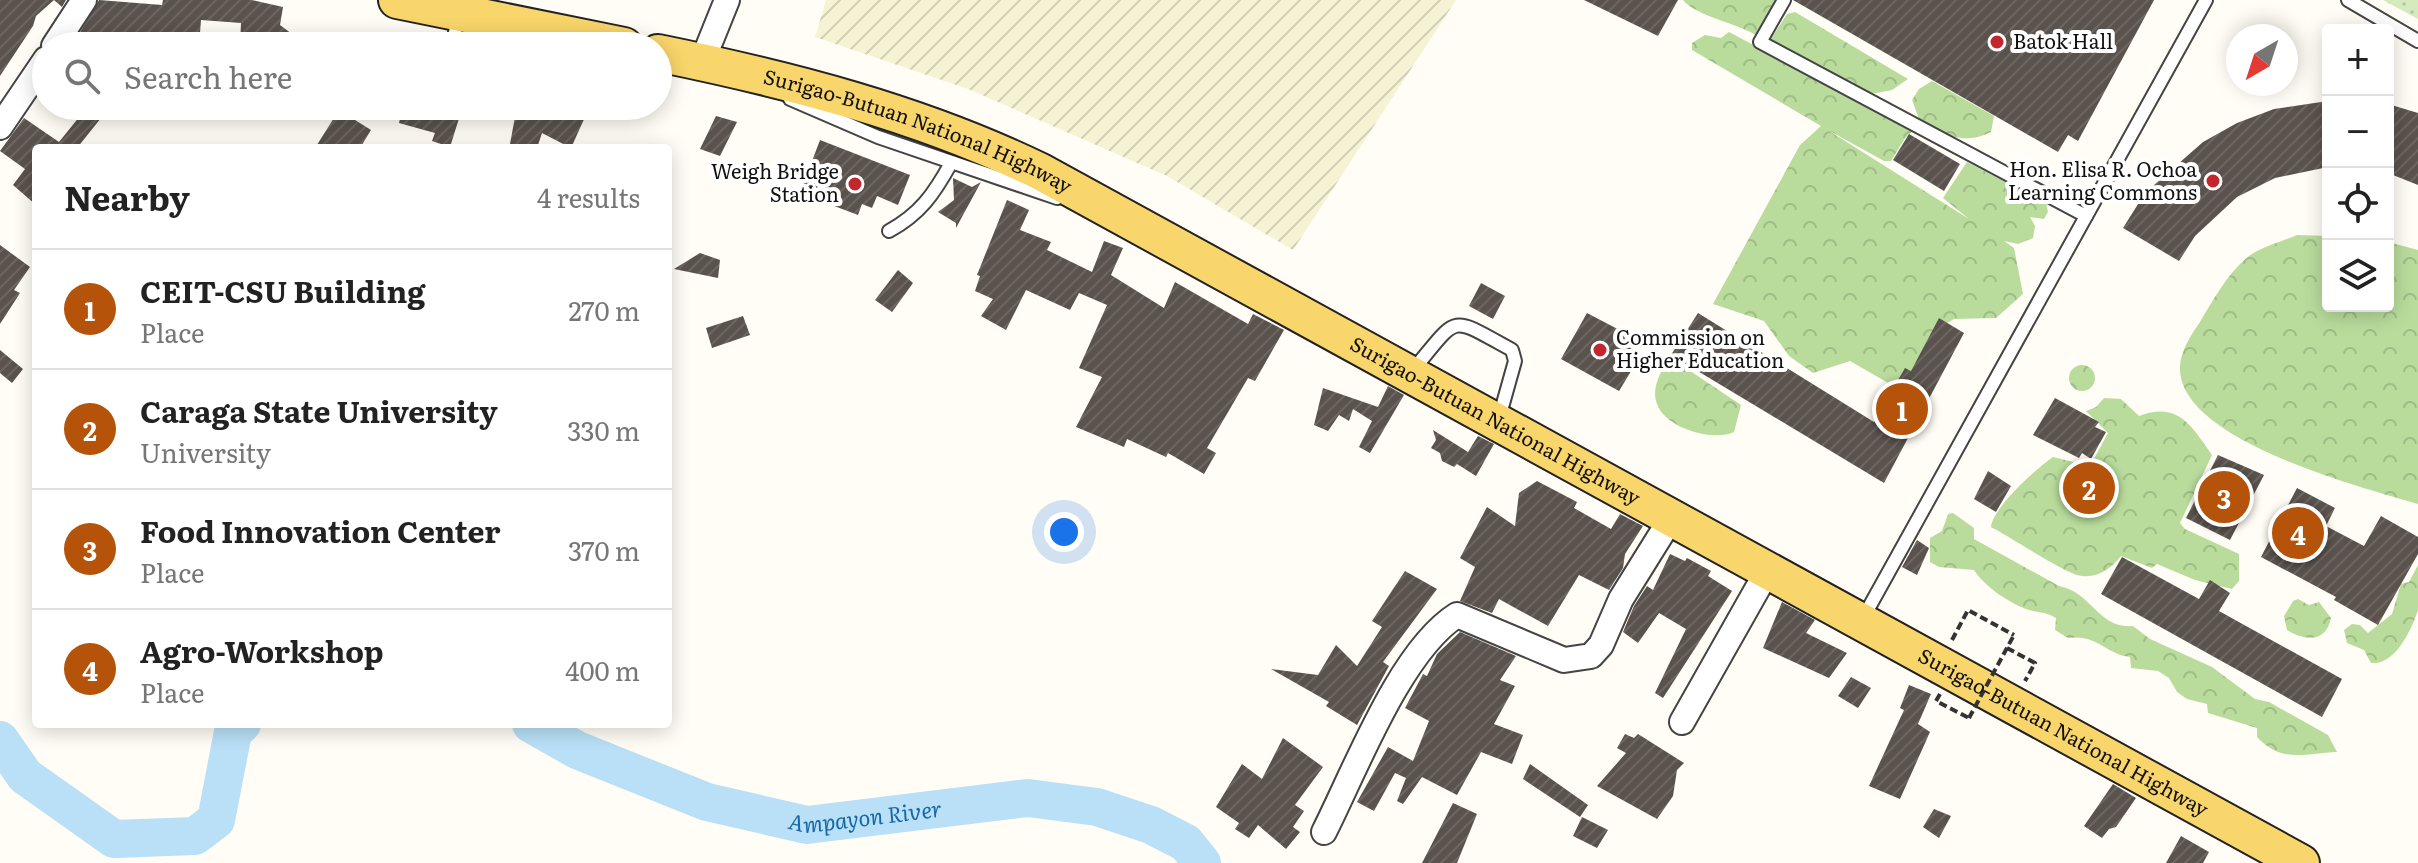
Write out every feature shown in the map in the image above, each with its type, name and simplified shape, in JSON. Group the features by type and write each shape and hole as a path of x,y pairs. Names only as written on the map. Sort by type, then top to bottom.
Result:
{"main road":[{"path":"404,1 456,29 486,32"},
{"name":"Surigao-Butuan National Highway","path":"672,56 876,106 951,130 1126,216 2301,863"}],"street":[{"path":"63,32 84,0"},
{"path":"702,62 727,0"},
{"path":"0,127 32,80"},
{"path":"1324,832 1400,681 1442,624 1457,615 1564,660 1591,656 1601,645 1621,599 1672,517"},
{"path":"1682,722 1768,570"}],"lane":[{"path":"1784,0 1760,42 2086,216"},
{"path":"1862,620 2206,0"},
{"path":"2348,0 2418,41"},
{"path":"737,71 815,111 951,163 1007,183 1126,216"},
{"path":"889,231 912,218 929,201 951,163"},
{"path":"1410,373 1450,326 1463,324 1512,350 1515,361 1498,421"}],"path":[{"path":"1936,701 1969,718 2014,635 1968,610 1939,663"},
{"path":"2007,648 2035,663"}],"shaded area":[{"path":"826,0 1456,0 1293,250 1167,176 968,89 815,37"}],"green space":[{"path":"1683,0 1779,0 1761,34 1756,35 1697,11"},
{"path":"2383,0 2418,0 2418,19"},
{"path":"1795,12 1908,79 1892,90 1871,94 1770,40 1787,14"},
{"path":"1729,32 1914,130 1905,138 1891,161 1884,161 1826,129 1969,219 1943,198 1967,162 2046,203 2048,212 2044,219 2030,217 2035,226 2033,238 2018,244 2004,241 2014,248 2023,294 1996,318 1954,319 1932,332 1919,371 1890,384 1850,361 1813,373 1789,356 1764,321 1713,304 1800,145 1821,126 1692,50 1692,43 1705,35 1721,38"},
{"path":"1932,81 1994,116 1991,132 1962,138 1919,119 1912,100 1919,89"},
{"path":"2297,235 2322,236 2322,312 2394,312 2394,244 2418,250 2418,504 2357,486 2276,456 2239,438 2208,416 2187,392 2180,366 2190,337 2237,267 2268,246"},
{"path":"1671,358 1741,405 1734,432 1714,435 1691,431 1662,413 1655,398 1656,385"},
{"path":"2082,365 2091,369 2095,378 2091,387 2082,391 2073,387 2069,378 2073,369"},
{"path":"2104,398 2121,399 2139,416 2153,412 2174,414 2191,426 2212,455 2180,523 2185,529 2239,554 2239,581 2232,589 2195,580 2157,564 2152,568 2121,556 2104,571 2082,576 1991,527 2007,499 2053,457 2090,466 2108,433 2086,411 2096,407"},
{"path":"1953,513 1974,528 1974,539 2080,595 2111,622 2133,626 2150,639 2212,667 2255,699 2269,702 2328,735 2337,752 2294,755 2276,751 2257,737 2257,728 2208,713 2207,704 2187,699 2177,692 2169,678 2158,671 2131,668 2130,657 2094,641 2068,638 2055,630 2056,618 2012,602 1990,588 1974,570 1939,567 1930,562 1930,538 1942,531 1948,514"},
{"path":"2418,565 2418,610 2412,625 2396,652 2380,662 2371,663 2364,650 2347,643 2344,630 2352,624 2360,625 2368,633 2392,614 2401,584 2409,582"},
{"path":"2298,599 2309,605 2319,602 2331,618 2320,636 2308,638 2287,630 2284,616 2293,601"}],"building":[{"path":"0,0 54,0 36,16 33,26 0,76"},
{"path":"54,0 66,0 62,7"},
{"path":"99,0 162,5 163,0 252,0 283,7 280,25 289,32 241,32 241,23 201,20 200,32 80,32"},
{"path":"1584,0 1678,0 1658,36"},
{"name":"Batok Hall","path":"1793,0 2154,0 2078,141 2068,135 2058,152"},
{"name":"Hon. Elisa R. Ochoa Learning Commons","path":"2322,102 2322,168 2275,178 2237,197 2195,236 2179,261 2123,228 2145,193 2203,142 2237,123 2274,109"},
{"path":"2394,106 2418,113 2418,185 2394,175"},
{"path":"716,116 737,122 720,156 700,149"},
{"path":"24,118 59,142 77,120 99,120 80,144 32,144 32,202 13,185 25,169 0,151"},
{"path":"333,120 355,120 371,130 362,144 318,144"},
{"path":"400,120 459,120 451,144 432,141 435,133 399,123"},
{"path":"514,120 584,120 573,144 563,144 542,133 538,144 510,144"},
{"path":"1909,134 1960,164 1944,191 1893,160"},
{"name":"Weigh Bridge Station","path":"820,140 910,175 898,205 877,196 872,208 862,204 858,215 800,193"},
{"path":"953,178 972,187 981,182 956,228 956,223 938,212 954,200"},
{"path":"1007,200 1029,210 1020,230 1051,242 1047,250 1092,272 1104,241 1123,248 1111,275 1164,308 1175,282 1248,324 1253,314 1284,330 1255,381 1248,378 1207,448 1216,453 1204,474 1168,453 1166,457 1127,439 1124,447 1076,427 1102,377 1079,368 1107,305 1079,293 1070,310 1026,290 1006,330 981,316 993,299 975,291 980,276 977,275"},
{"path":"0,245 30,267 14,290 20,293 0,324"},
{"path":"700,253 720,260 718,278 674,269"},
{"path":"898,270 913,283 892,312 875,300"},
{"path":"1481,283 1505,296 1493,319 1469,306"},
{"name":"Commission on Higher Education","path":"1587,313 1629,335 1624,344 1641,355 1619,391 1561,359"},
{"path":"1698,313 1874,422 1905,368 1911,371 1939,318 1964,333 1884,483 1671,355"},
{"path":"743,316 750,335 712,348 706,328"},
{"path":"0,350 23,369 12,383 0,373"},
{"path":"1388,386 1404,395 1370,453 1359,447 1372,421 1353,409 1349,421 1339,415 1328,431 1314,425 1323,388 1378,407"},
{"path":"2055,398 2099,422 2095,427 2106,432 2091,459 2082,453 2079,458 2033,435"},
{"path":"1433,430 1468,452 1478,436 1494,444 1476,476 1457,464 1454,467 1442,461 1440,453 1431,448 1436,440"},
{"path":"2218,455 2264,475 2230,540 2186,518"},
{"path":"1988,471 2011,486 1996,512 1974,499"},
{"path":"1537,481 1577,502 1574,508 1611,529 1620,514 1643,526 1625,554 1623,568 1609,590 1579,575 1548,626 1499,599 1492,613 1460,601 1475,567 1460,558 1487,507 1515,526 1519,493"},
{"path":"2297,488 2335,508 2326,526 2364,546 2381,516 2418,537 2418,554 2378,625 2334,600 2336,597 2261,557"},
{"path":"1917,540 1929,548 1917,575 1902,567"},
{"path":"1670,554 1685,561 1687,558 1711,571 1708,576 1732,591 1663,698 1655,693 1686,629 1659,613 1638,643 1623,632 1647,586 1653,590"},
{"path":"2122,557 2199,599 2210,580 2230,593 2219,611 2342,679 2322,717 2101,594"},
{"path":"1405,571 1437,589 1383,662 1389,666 1357,725 1326,706 1329,702 1271,669 1318,675 1336,645 1357,666 1382,627 1372,621"},
{"path":"1782,602 1815,620 1806,633 1847,653 1829,678 1763,648"},
{"path":"1460,632 1516,656 1500,680 1515,686 1494,724 1523,735 1512,764 1481,752 1457,795 1422,777 1403,804 1397,801 1406,778 1395,773 1374,811 1357,802 1388,747 1413,761 1429,721 1405,708 1423,674 1427,676 1437,654"},
{"path":"1851,677 1871,688 1858,708 1838,696"},
{"path":"1909,685 1931,694 1918,724 1930,732 1900,799 1869,786 1904,710 1900,708"},
{"path":"1625,734 1634,738 1638,734 1684,763 1677,770 1673,796 1657,819 1597,786 1626,753 1617,748"},
{"path":"1283,738 1323,767 1295,805 1304,811 1293,827 1300,832 1286,849 1258,825 1249,838 1235,829 1239,823 1216,807 1242,764 1262,779"},
{"path":"1530,764 1588,805 1580,817 1523,779"},
{"path":"2113,784 2136,798 2116,827 2109,829 2102,838 2084,826"},
{"path":"1453,803 1477,814 1457,863 1422,863"},
{"path":"1934,809 1951,816 1939,838 1923,827"},
{"path":"1582,817 1608,830 1597,848 1573,836"},
{"path":"2181,836 2209,852 2203,863 2166,863"}],"waterway":[{"name":"Ampayon River","path":"0,740 25,776 114,839 195,836 216,820 233,732 238,728"},
{"name":"Ampayon River","path":"538,728 577,750 707,802 807,825 1028,798 1097,807 1151,825 1186,843 1202,863"}],"place":[{"name":"Batok Hall","path":"1997,42"},
{"name":"Hon. Elisa R. Ochoa Learning Commons","path":"2213,181"},
{"name":"Weigh Bridge Station","path":"855,184"},
{"name":"Commission on Higher Education","path":"1600,350"},
{"name":"CEIT-CSU Building","path":"1902,409"},
{"name":"Caraga State University","path":"2089,488"},
{"name":"Food Innovation Center","path":"2224,497"},
{"name":"Agro-Workshop","path":"2298,533"}]}
